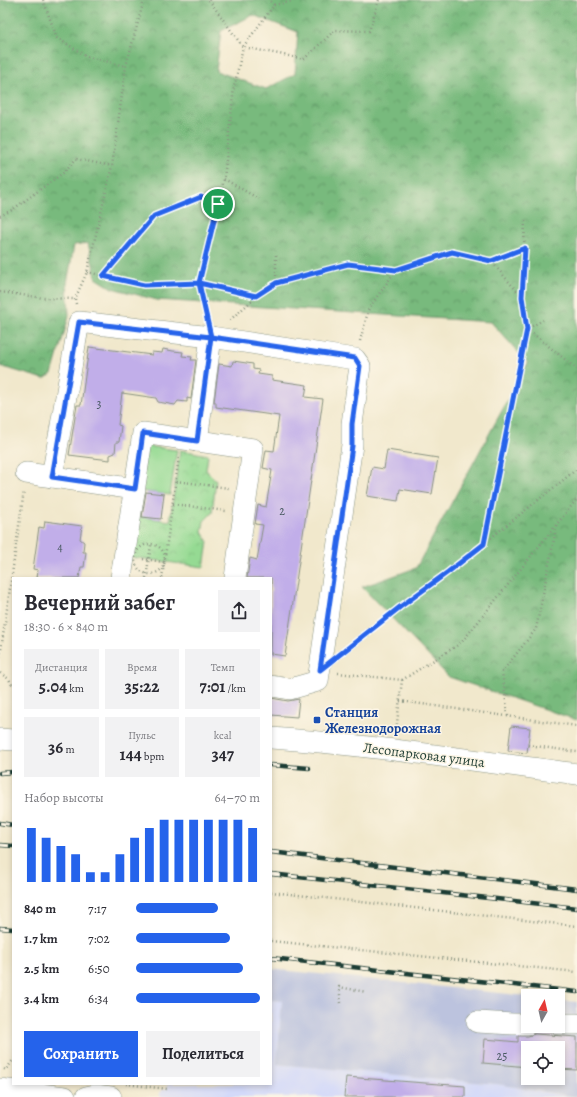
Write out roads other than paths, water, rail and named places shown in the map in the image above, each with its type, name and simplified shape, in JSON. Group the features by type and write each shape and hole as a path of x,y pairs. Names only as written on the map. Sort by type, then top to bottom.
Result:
{"street":[{"path":"52,477 79,322 211,337 355,358 360,366 352,424 352,446 318,681 290,689 272,686"},
{"path":"190,440 211,337"},
{"path":"122,577 143,433 253,449 235,577"},
{"path":"26,473 135,489"},
{"name":"Лесопарковая улица","path":"272,738 394,751 577,774"},
{"path":"0,740 12,740"},
{"path":"478,1022 521,1024"},
{"path":"565,1024 577,1024"},
{"path":"9,1087 65,1097"},
{"path":"86,1097 96,1095 111,1097"}],"railway":[{"path":"272,765 309,768"},
{"path":"0,773 12,772"},
{"path":"0,823 12,825"},
{"path":"0,845 12,846"},
{"path":"272,852 577,889"},
{"path":"272,874 577,908"},
{"path":"0,928 12,929"},
{"path":"272,958 577,992"}],"place":[{"name":"Станция Железнодорожная","path":"317,720"}]}
